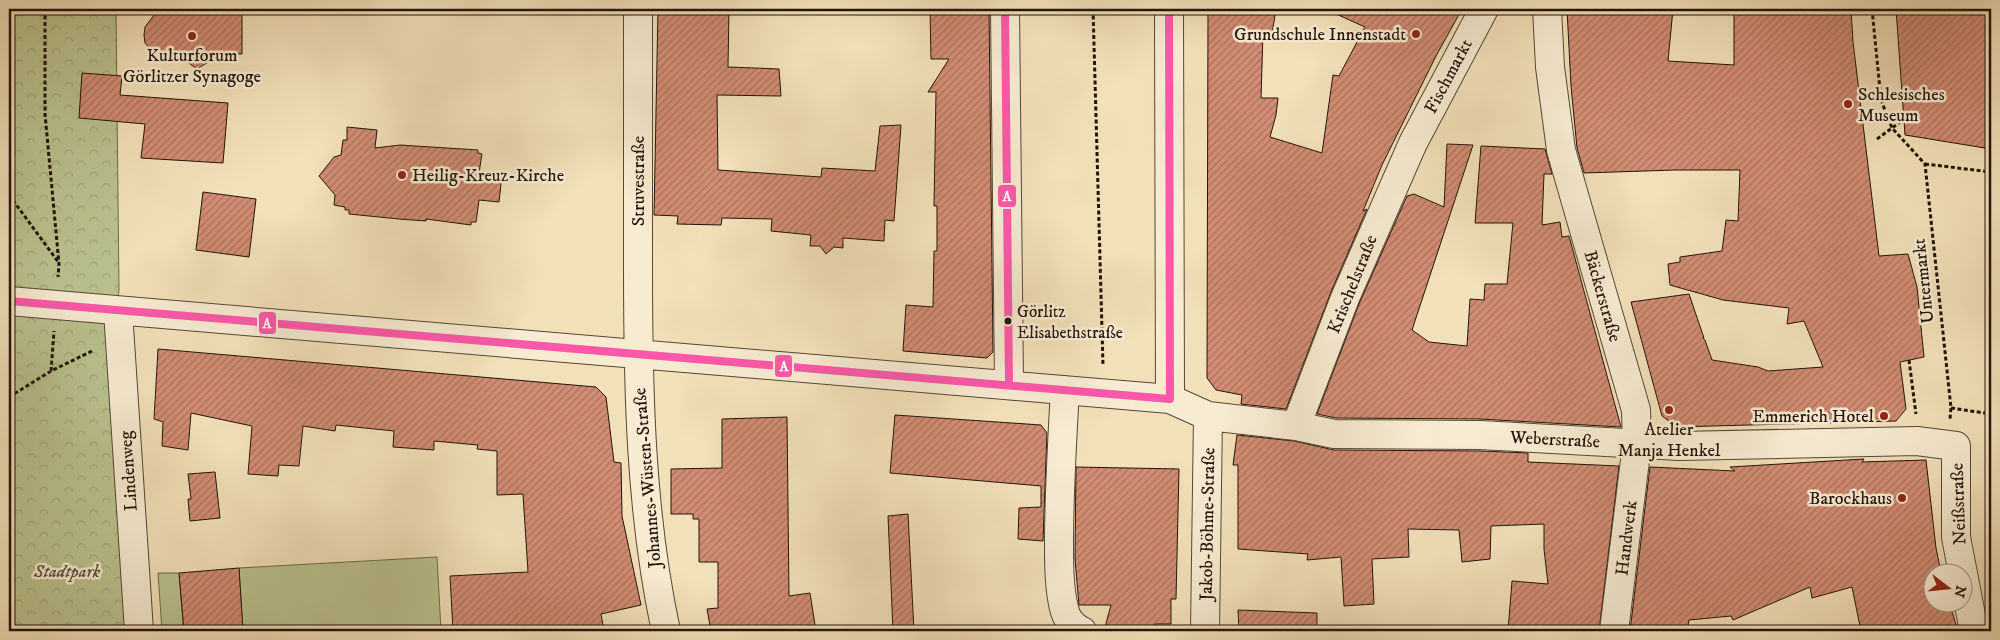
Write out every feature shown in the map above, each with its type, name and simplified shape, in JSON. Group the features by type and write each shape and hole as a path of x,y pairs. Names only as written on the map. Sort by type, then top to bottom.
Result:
{"street":[{"name":"Struvestraße","path":"638,9 638,354"},
{"path":"1005,9 1009,384"},
{"path":"1168,9 1170,399"},
{"name":"Fischmarkt","path":"1413,143 1484,9"},
{"name":"Bäckerstraße","path":"1547,9 1550,67 1561,150 1636,410 1637,444"},
{"name":"Krischelstraße","path":"1296,426 1345,298 1413,143"},
{"name":"Weberstraße","path":"9,301 1170,399 1208,416 1296,426 1334,434 1480,435 1679,446 1917,441 1945,444"},
{"name":"Lindenweg","path":"118,311 139,631"},
{"name":"Johannes-Wüsten-Straße","path":"638,354 647,517 653,564 666,631"},
{"path":"1065,390 1059,517 1059,565 1064,608 1068,618 1077,629 1082,631"},
{"name":"Jakob-Böhme-Straße","path":"1205,631 1208,416"},
{"name":"Handwerk","path":"1614,631 1637,444"},
{"name":"Neißstraße","path":"1945,444 1956,446 1956,536 1974,631"}],"path":[{"path":"45,9 45,114 60,264 52,371"},
{"path":"1093,9 1102,366"},
{"path":"1872,9 1881,100 1892,128 1925,164 1991,172"},
{"path":"1877,139 1904,120 1910,110"},
{"name":"Untermarkt","path":"1925,164 1951,408 1950,428 1945,444"},
{"path":"9,195 60,264"},
{"path":"9,398 52,371 120,338"},
{"path":"1909,360 1917,416"},
{"path":"1951,408 1991,414"}],"green space":[{"name":"Stadtpark","path":"9,9 116,9 119,291 111,332 128,631 9,631"},
{"path":"437,557 441,631 243,631 239,568"},
{"path":"158,573 179,573 182,631 162,631"}],"building":[{"name":"Kulturforum Görlitzer Synagoge","path":"155,9 242,9 242,54 221,54 197,69 175,53 154,53 145,43 144,35 145,27 154,15"},
{"path":"658,9 729,9 728,67 779,69 781,96 717,95 718,170 821,177 822,168 875,171 880,126 901,125 894,221 885,220 884,241 843,238 843,248 834,247 826,254 820,246 810,246 811,235 771,231 772,219 722,218 721,225 677,224 678,216 654,215"},
{"path":"930,9 989,9 993,352 987,358 903,351 906,305 933,307 934,251 937,251 937,206 934,206 936,92 928,92 949,59 931,59"},
{"path":"1208,9 1276,9 1272,34 1263,32 1261,98 1278,98 1270,137 1322,153 1333,75 1339,76 1365,27 1325,9 1462,9 1436,56 1382,165 1363,211 1367,209 1331,292 1286,409 1241,404 1242,395 1216,390 1207,378"},
{"path":"1567,9 1673,9 1668,61 1734,65 1734,9 1851,9 1853,42 1879,256 1908,254 1917,287 1924,357 1900,362 1906,409 1896,421 1677,427 1662,416 1631,302 1689,294 1712,360 1758,367 1768,371 1823,367 1804,321 1787,324 1789,308 1723,300 1670,285 1668,264 1680,262 1680,257 1722,251 1726,220 1738,221 1740,170 1584,173 1577,148 1571,86"},
{"path":"1896,9 1991,9 1991,149 1905,135"},
{"path":"82,73 122,76 120,95 228,103 223,163 141,158 145,124 79,118"},
{"name":"Heilig-Kreuz-Kirche","path":"347,127 377,130 375,148 400,145 478,150 478,153 482,154 479,173 502,175 499,202 479,200 476,222 471,222 471,225 426,219 426,221 349,214 349,210 345,210 345,207 334,205 335,195 319,176 334,157 341,155 343,140 347,140"},
{"path":"1447,144 1473,145 1412,330 1429,342 1467,346 1470,299 1484,300 1485,284 1507,284 1513,223 1475,223 1481,146 1545,149 1552,174 1544,174 1542,225 1560,222 1562,237 1569,236 1621,427 1480,419 1336,418 1317,414 1359,304 1407,196 1414,194 1444,207"},
{"path":"203,192 256,199 249,257 196,250"},
{"path":"158,349 596,387 606,397 614,462 621,463 622,516 641,605 601,614 604,631 453,631 450,576 528,572 523,494 497,495 497,451 477,449 478,445 434,441 434,450 393,447 394,431 336,425 335,431 303,426 299,466 279,465 278,476 248,474 252,426 191,413 188,450 162,446 163,422 154,419"},
{"path":"895,415 1041,425 1047,433 1043,541 1018,539 1019,508 1041,507 1041,486 890,473"},
{"path":"787,417 789,596 810,593 816,631 711,631 707,609 718,608 718,562 699,562 699,519 693,519 693,514 671,514 671,469 722,468 722,419"},
{"path":"1237,435 1294,441 1334,450 1528,453 1528,462 1619,466 1599,631 1508,631 1512,581 1548,584 1544,549 1544,524 1491,526 1490,559 1462,562 1459,530 1408,529 1409,557 1372,559 1374,604 1344,606 1341,557 1307,560 1308,554 1238,549 1238,465 1233,465"},
{"path":"1864,459 1862,462 1926,460 1939,562 1922,562 1922,612 1952,612 1958,631 1861,631 1852,587 1812,598 1810,587 1733,620 1731,616 1689,620 1687,631 1630,631 1650,467 1735,471 1730,467"},
{"path":"1076,467 1179,469 1176,599 1171,599 1171,624 1155,624 1152,631 1104,631 1111,605 1079,605 1075,559"},
{"path":"215,472 220,518 190,521 188,499 191,499 188,474"},
{"path":"908,514 914,631 893,631 888,516"},
{"path":"239,568 243,631 184,631 179,573"},
{"path":"1238,610 1317,613 1317,631 1239,631"}],"transit line":[{"name":"A","path":"1005,9 1009,384"},
{"name":"A","path":"9,301 1170,399 1169,9"}],"place":[{"name":"Grundschule Innenstadt","path":"1416,34"},
{"name":"Kulturforum Görlitzer Synagoge","path":"192,36"},
{"name":"Schlesisches Museum","path":"1848,104"},
{"name":"Heilig-Kreuz-Kirche","path":"402,175"},
{"name":"Görlitz Elisabethstraße","path":"1008,321"},
{"name":"Atelier Manja Henkel","path":"1669,410"},
{"name":"Emmerich Hotel","path":"1884,416"},
{"name":"Barockhaus","path":"1902,498"}]}
